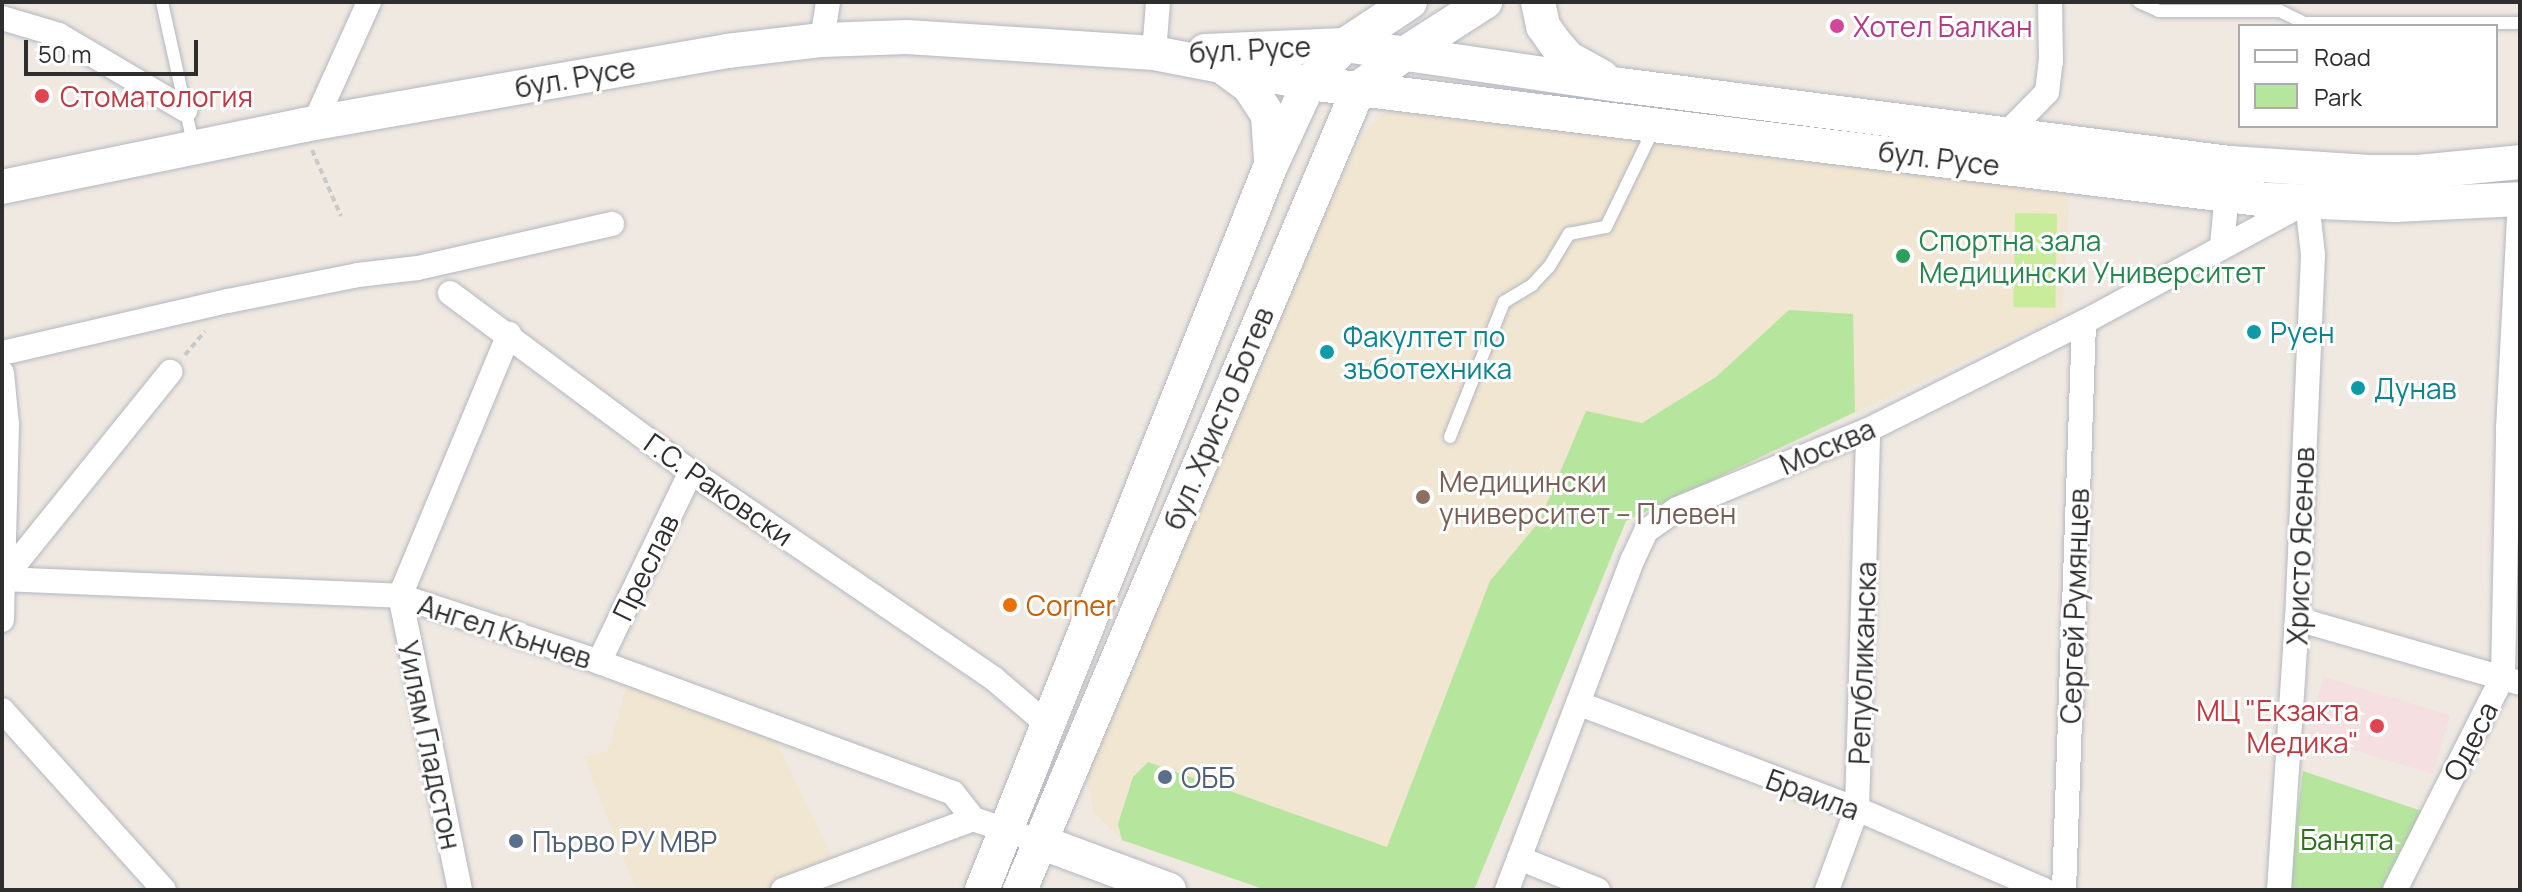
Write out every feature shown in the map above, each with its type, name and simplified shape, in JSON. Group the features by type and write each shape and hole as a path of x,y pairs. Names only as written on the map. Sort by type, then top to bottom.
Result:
{"main road":[{"name":"бул. Христо Ботев","path":"982,890 989,824 1048,725 1271,165 1309,83 1345,45 1410,2"},
{"path":"1359,88 1407,52 1485,2"},
{"path":"1538,2 1543,26 1568,58 1620,85"},
{"name":"бул. Русе","path":"2,187 308,125 667,61 822,40 922,37 1154,53 1345,45 1620,85 2008,132 2228,178 2307,202 2395,205 2520,199"},
{"name":"бул. Русе","path":"1154,53 1309,83 1656,124 2228,178 2520,162"},
{"path":"1223,67 1249,86 1268,115 1271,165"},
{"name":"бул. Христо Ботев","path":"1020,890 1038,841 1359,88"},
{"path":"1038,841 1169,890"}],"street":[{"path":"308,125 369,2"},
{"path":"822,40 828,2"},
{"path":"1154,53 1158,2"},
{"path":"2008,132 2047,92 2051,61 2050,2"},
{"path":"2,18 59,35 186,110"},
{"path":"2222,246 2228,178"},
{"name":"Одеса","path":"2395,890 2512,679 2520,199"},
{"name":"Москва","path":"1507,890 1646,531 1677,509 1868,430 2084,322 2307,202"},
{"name":"Христо Ясенов","path":"2279,890 2297,619 2313,255 2307,202"},
{"path":"2,353 228,301 358,275 418,268 612,224"},
{"name":"Г.С. Раковски","path":"450,293 691,472 993,678 1048,725"},
{"name":"Сергей Румянцев","path":"2064,890 2084,322"},
{"path":"400,596 509,334"},
{"path":"3,578 170,372"},
{"path":"2,373 7,425 2,620"},
{"name":"Републиканска","path":"1827,890 1857,809 1868,430"},
{"name":"Преслав","path":"599,662 691,472"},
{"name":"Ангел Кънчев","path":"3,578 400,596 599,662 953,793 989,824"},
{"name":"Уилям Гладстон","path":"400,596 460,890"},
{"path":"2297,619 2512,679"},
{"name":"Браила","path":"1580,704 1857,809 2044,890"},
{"path":"2,710 164,890"},
{"path":"783,890 989,824 1038,841"},
{"path":"1519,858 1598,890"}],"lane":[{"path":"162,2 195,149"},
{"path":"2139,2 2159,11 2280,11 2305,23 2520,23"},
{"path":"2291,17 2293,2"},
{"path":"1450,437 1504,302 1532,285 1549,267 1569,234 1606,227 1656,124"}],"path":[{"path":"308,125 325,185 341,216"},
{"path":"170,372 228,301"}],"shaded area":[{"name":"Медицински университет – Плевен","path":"1401,98 2071,173 2062,315 1626,521 1474,890 1266,890 1122,840 1094,813 1077,739 1225,437 1362,134"},
{"name":"МЦ \"Екзакта Медика\"","path":"2324,677 2450,716 2432,774 2306,735"},
{"path":"628,680 769,727 834,861 764,890 636,890 584,757 608,751"}],"green space":[{"path":"2015,213 2057,214 2055,308 2013,307"},
{"path":"1789,310 1853,314 1855,412 1626,521 1474,890 1266,890 1122,840 1118,824 1133,777 1148,762 1387,847 1490,581 1539,522 1586,411 1642,423 1716,377"},
{"name":"Банята","path":"2303,771 2422,811 2384,890 2288,890"}],"place":[{"name":"Хотел Балкан","path":"1837,26"},
{"name":"Стоматология","path":"42,96"},
{"name":"Спортна зала Медицински Университет","path":"1903,256"},
{"name":"Руен","path":"2254,332"},
{"name":"Факултет по зъботехника","path":"1327,352"},
{"name":"Дунав","path":"2358,388"},
{"name":"Медицински университет – Плевен","path":"1423,497"},
{"name":"Corner","path":"1010,605"},
{"name":"МЦ \"Екзакта Медика\"","path":"2377,726"},
{"name":"ОББ","path":"1165,777"},
{"name":"Първо РУ МВР","path":"516,841"}]}
